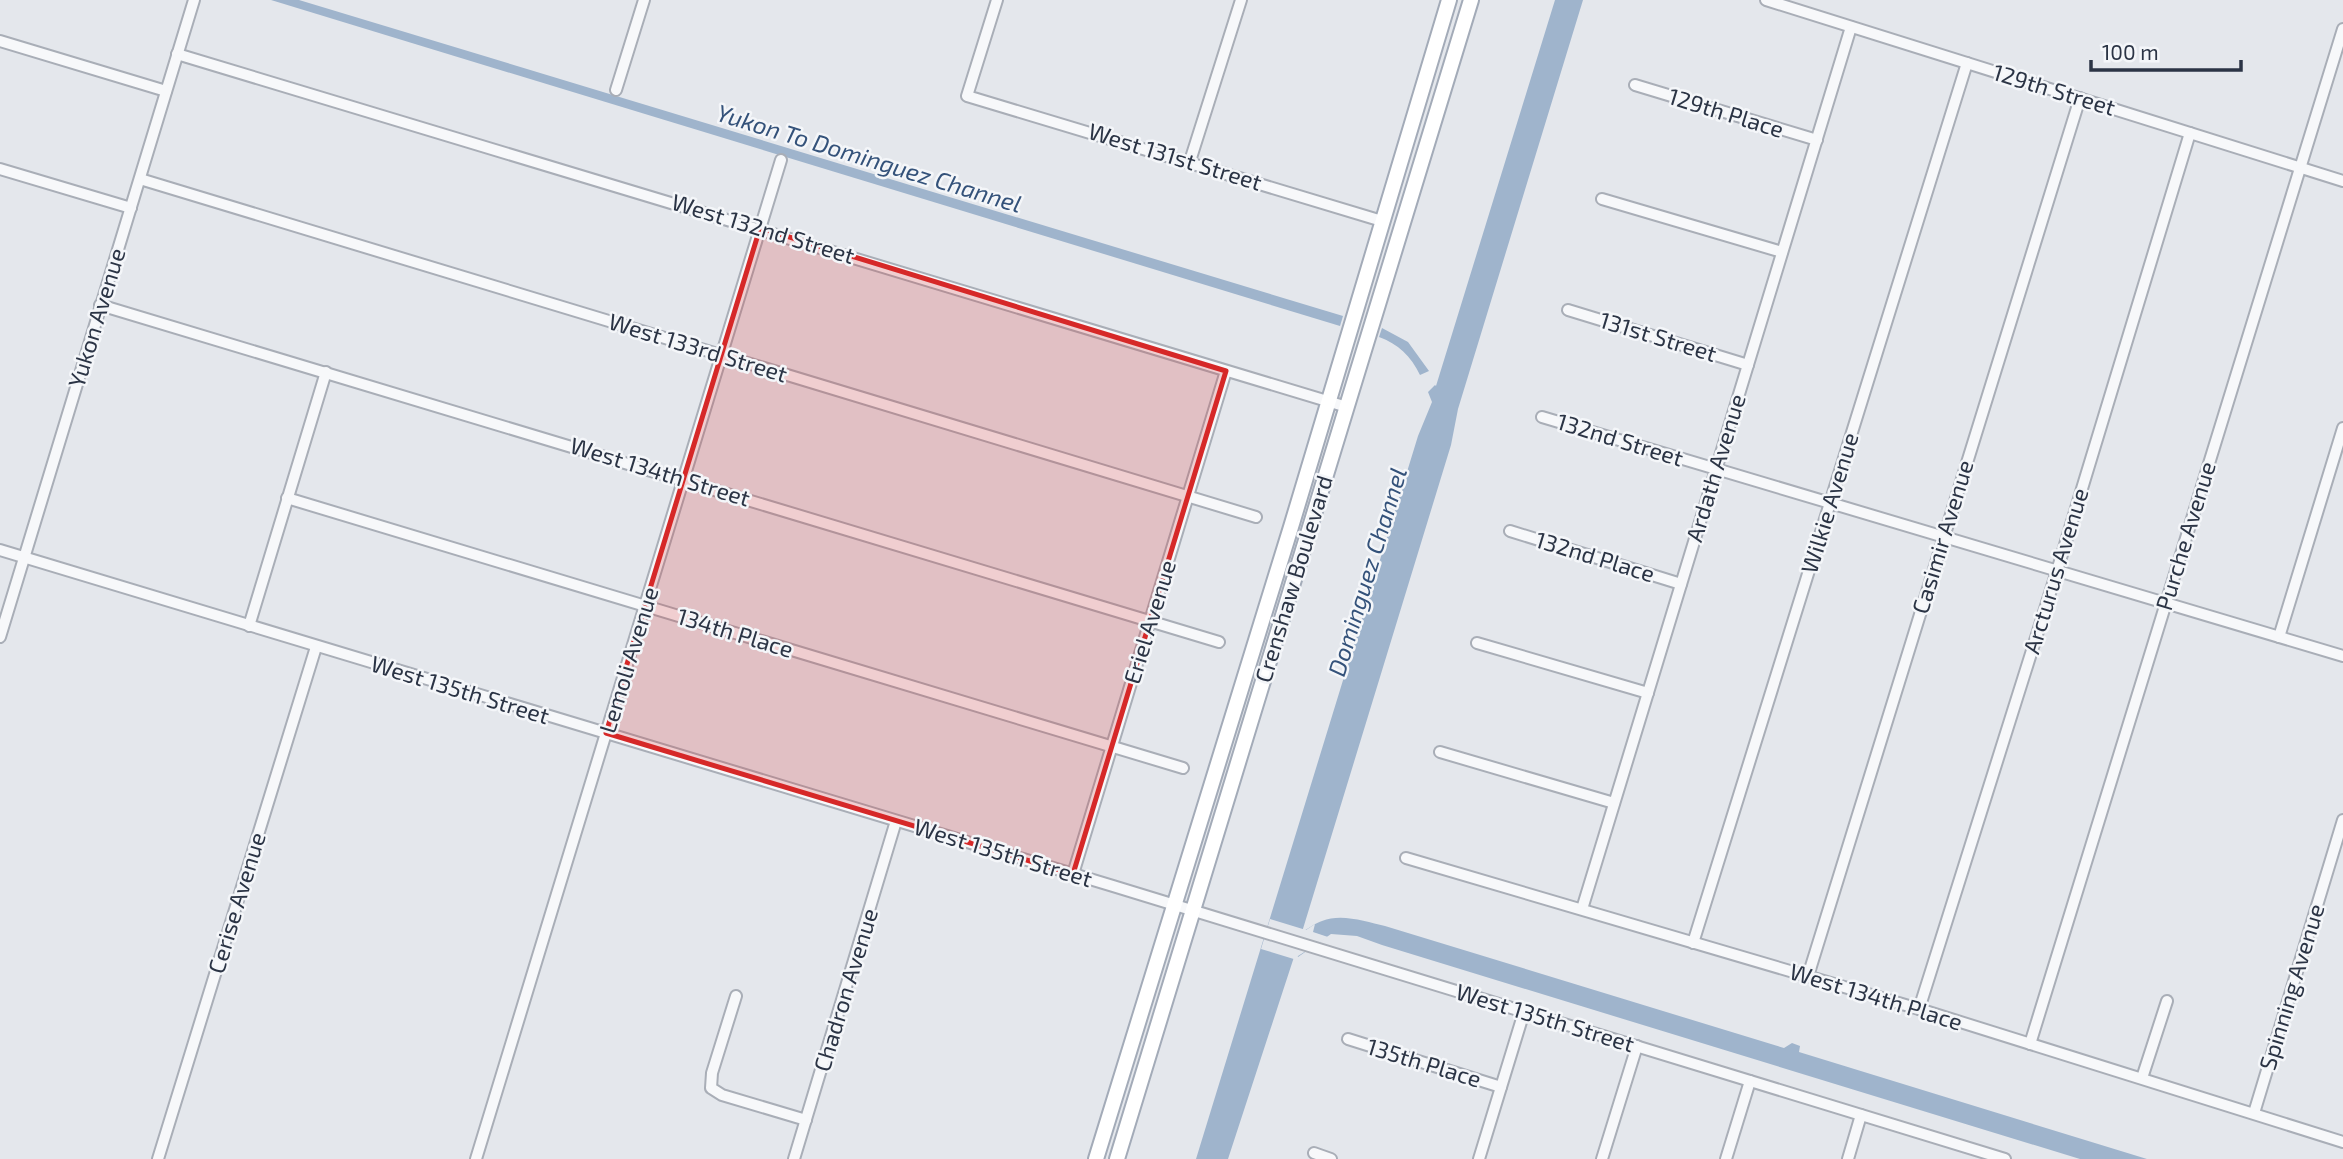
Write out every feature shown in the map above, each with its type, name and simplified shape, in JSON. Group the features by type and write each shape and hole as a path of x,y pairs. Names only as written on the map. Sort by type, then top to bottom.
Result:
{"main road":[{"name":"Crenshaw Boulevard","path":"1097,1159 1449,0"},
{"name":"Crenshaw Boulevard","path":"1117,1159 1471,0"},
{"path":"1382,221 1401,227"},
{"path":"1128,1054 1147,1060"}],"street":[{"name":"Yukon Avenue","path":"0,637 194,0"},
{"path":"616,90 643,0"},
{"name":"West 131st Street","path":"997,0 967,96 1382,221"},
{"path":"1190,161 1241,0"},
{"name":"129th Street","path":"1766,0 2343,181"},
{"name":"Ardath Avenue","path":"1582,909 1851,27"},
{"name":"Purche Avenue","path":"2030,1044 2343,29"},
{"path":"0,41 166,91"},
{"name":"West 132nd Street","path":"177,54 1347,407"},
{"name":"Wilkie Avenue","path":"1693,943 1967,63"},
{"name":"129th Place","path":"1635,85 1816,140"},
{"name":"Casimir Avenue","path":"1808,976 2080,98"},
{"name":"Arcturus Avenue","path":"1919,1009 2057,571 2190,133"},
{"name":"Lemoli Avenue","path":"476,1159 781,160"},
{"path":"0,169 131,208"},
{"name":"West 133rd Street","path":"140,179 1255,517"},
{"path":"1602,199 1782,252"},
{"name":"West 134th Street","path":"100,305 1219,642"},
{"name":"131st Street","path":"1567,310 1748,365"},
{"name":"Eriel Avenue","path":"1073,874 1227,371"},
{"path":"249,626 326,372"},
{"name":"132nd Street","path":"1542,417 2343,656"},
{"path":"2279,637 2343,428"},
{"name":"134th Place","path":"287,498 1183,768"},
{"name":"132nd Place","path":"1510,531 1681,584"},
{"name":"West 135th Street","path":"0,550 1637,1046 1861,1115 1971,1154 2005,1159"},
{"path":"1477,643 1648,693"},
{"name":"Cerise Avenue","path":"158,1159 316,646"},
{"path":"1440,752 1614,803"},
{"name":"Spinning Avenue","path":"2254,1114 2343,820"},
{"name":"Chadron Avenue","path":"794,1159 896,821"},
{"name":"West 134th Place","path":"1406,858 1919,1009 2343,1142"},
{"path":"736,996 712,1073 711,1088 722,1095 806,1120"},
{"path":"2142,1079 2166,1001"},
{"path":"1479,1159 1524,1012"},
{"name":"135th Place","path":"1348,1040 1501,1087"},
{"path":"1602,1159 1637,1046"},
{"path":"1726,1159 1749,1081"},
{"path":"1848,1159 1861,1115"},
{"path":"1314,1153 1331,1159"}],"highlighted area":[{"path":"760,228 1226,371 1073,874 606,733"}],"water":[{"path":"271,0 299,0 1343,316 1340,326"},
{"path":"1555,0 1583,0 1302,932 1319,922 1338,918 1385,926 1784,1048 1792,1043 1800,1046 1799,1052 2147,1159 2080,1159 1357,936 1331,934 1298,957 1294,957 1228,1159 1196,1159 1418,436 1432,402 1428,392 1436,386"},
{"path":"1382,328 1408,342 1429,371 1420,375 1403,352 1379,337"}],"pier":[{"path":"1270,919 1306,930 1315,924 1313,932 1328,937 1298,956 1297,960 1261,949"}],"water label":[{"name":"Yukon To Dominguez Channel","path":"869,159"},
{"name":"Dominguez Channel","path":"1368,572"}]}
